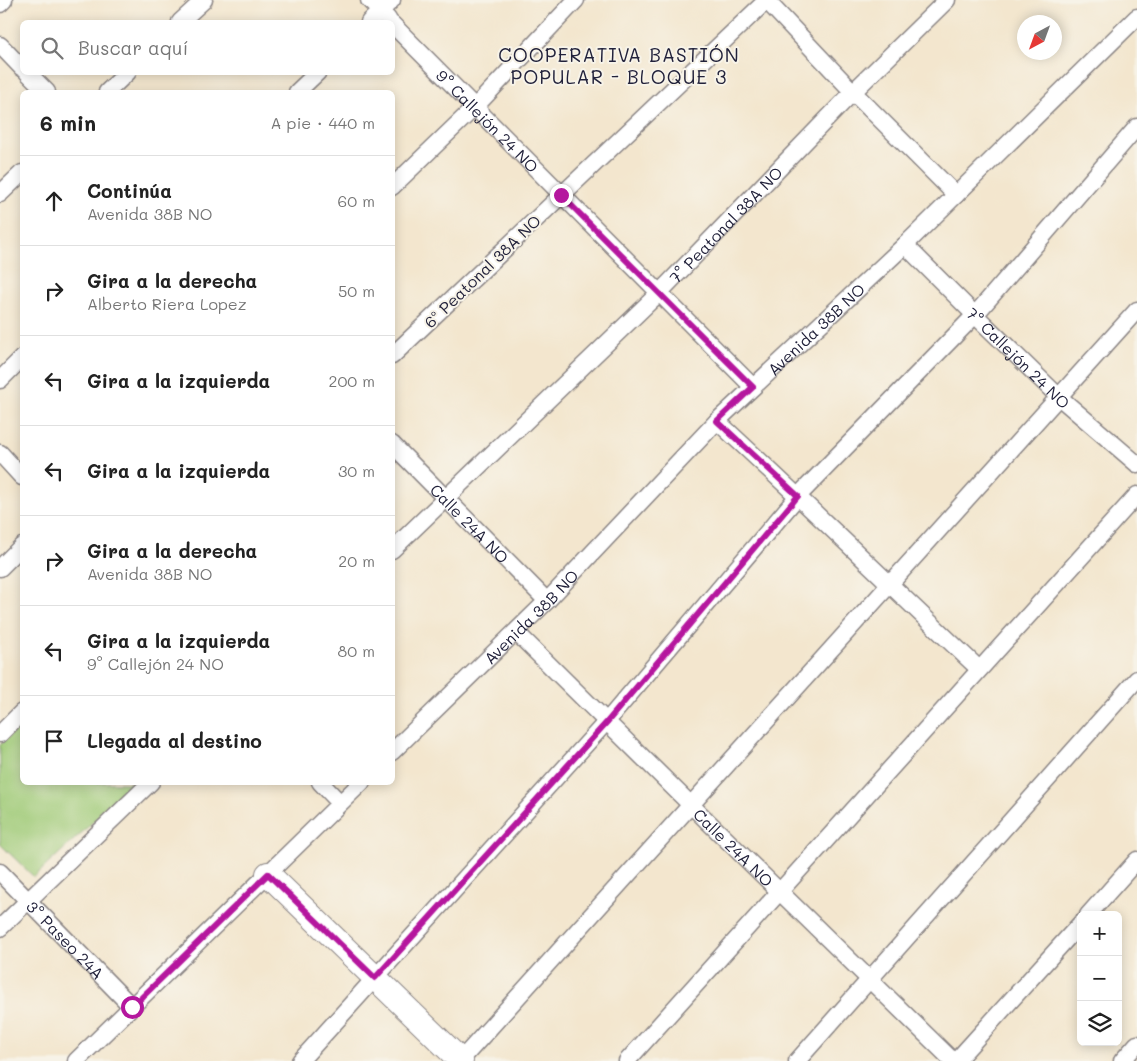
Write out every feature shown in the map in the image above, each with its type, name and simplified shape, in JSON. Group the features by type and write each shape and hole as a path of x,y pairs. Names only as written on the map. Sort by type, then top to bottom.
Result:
{"main road":[{"path":"268,874 460,1061"}],"street":[{"path":"0,4 4,0"},
{"path":"182,20 204,0"},
{"path":"395,184 475,107 576,0"},
{"path":"766,0 853,92 956,195"},
{"name":"6º Peatonal 38A NO","path":"395,353 766,0"},
{"name":"7° Peatonal 38A NO","path":"395,547 659,293 853,92 947,0"},
{"name":"Avenida 38B NO","path":"395,749 547,601 717,421 905,245 1137,17"},
{"name":"9° Callejón 24 NO","path":"395,26 753,387"},
{"path":"0,45 20,66"},
{"path":"30,75 45,90"},
{"path":"108,90 125,75"},
{"path":"299,90 315,75"},
{"path":"300,1061 607,722 798,496 975,316 1137,127"},
{"path":"0,194 20,175"},
{"name":"7° Callejón 24 NO","path":"905,245 1059,397 1137,464"},
{"path":"460,1061 1137,310"},
{"path":"0,380 20,360"},
{"path":"717,421 979,669"},
{"name":"Calle 24A NO","path":"395,447 547,601"},
{"path":"0,454 20,475"},
{"path":"627,1061 1137,495"},
{"path":"0,568 20,548"},
{"name":"Calle 24A NO","path":"516,632 690,805 954,1061"},
{"path":"797,1061 1137,679"},
{"path":"0,734 20,714"},
{"path":"0,928 148,785"},
{"path":"323,785 340,803"},
{"path":"76,1061 359,785"},
{"path":"1092,911 1137,860"},
{"name":"3° Paseo 24A","path":"0,872 132,1007"},
{"path":"954,1061 1077,927"},
{"path":"1122,1061 1137,1044"}],"green space":[{"path":"20,726 20,785 133,785 34,877 0,844 0,745"}],"district":[{"name":"COOPERATIVA BASTIÓN POPULAR - BLOQUE 3","path":"619,65"}],"route":[{"path":"132,1007 268,874 375,978 607,722 798,496 717,421 753,387 561,195"}]}
